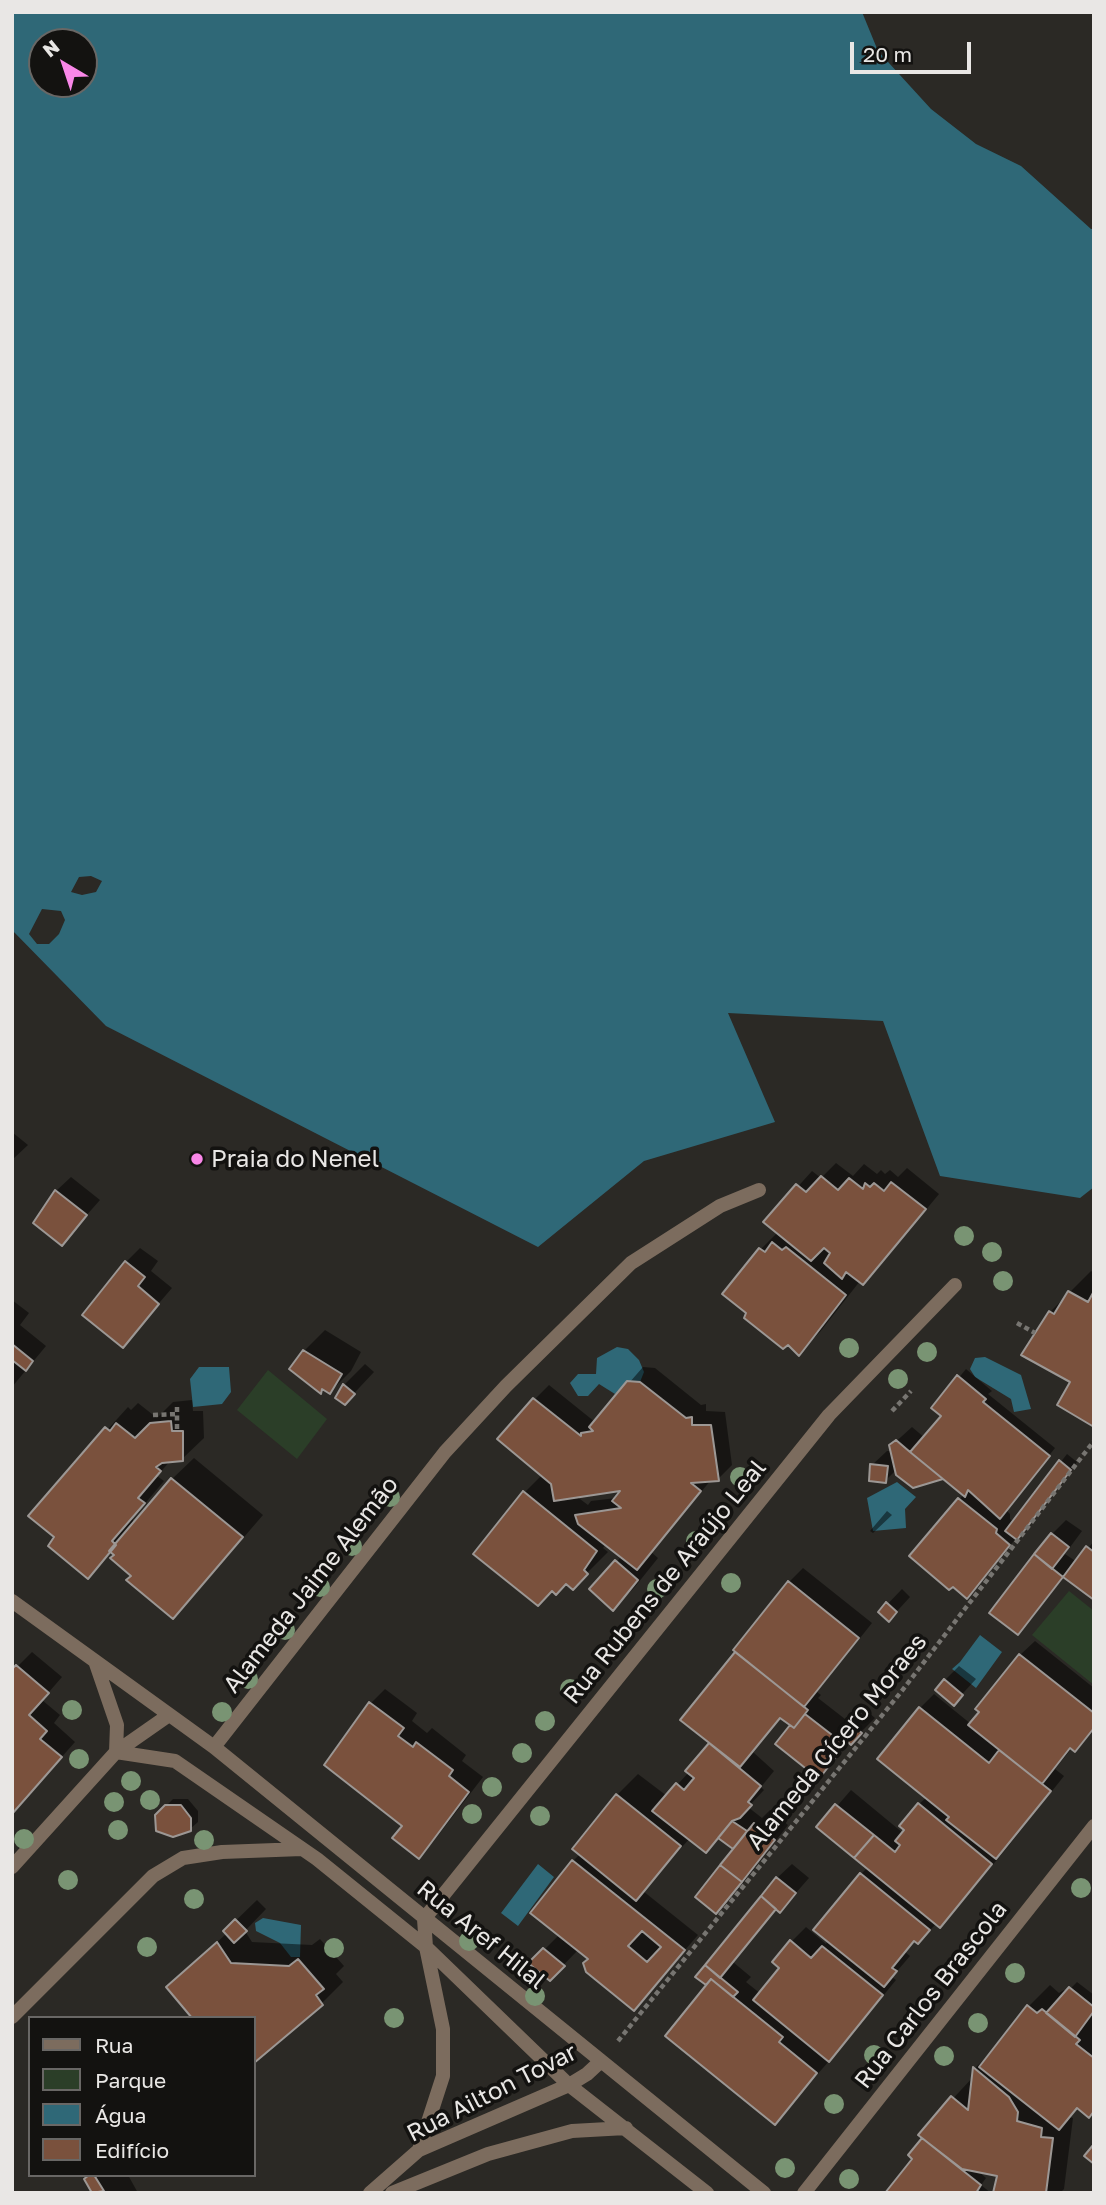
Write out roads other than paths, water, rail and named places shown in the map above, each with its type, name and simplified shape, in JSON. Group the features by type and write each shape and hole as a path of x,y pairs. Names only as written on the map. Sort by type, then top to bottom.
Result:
{"street":[{"name":"Alameda Jaime Alemão","path":"214,1747 445,1452 506,1386 631,1263 720,1206 759,1190"},
{"name":"Rua Rubens de Araújo Leal","path":"424,1919 829,1415 955,1285"},
{"name":"Rua Aref Hilal","path":"12,1601 214,1747 764,2193"},
{"path":"95,1661 117,1725 117,1752"},
{"path":"12,1867 117,1752 169,1715"},
{"name":"Rua Aref Hilal","path":"117,1752 176,1761 302,1849 426,1947 569,2085 707,2193"},
{"name":"Rua Carlos Brascola","path":"804,2193 1094,1826"},
{"path":"12,2017 153,1876 183,1858 222,1852 302,1849"},
{"path":"419,2150 443,2076 443,2029 426,1947 424,1919"},
{"name":"Rua Ailton Tovar","path":"370,2193 419,2150 569,2085 587,2074 601,2060"},
{"name":"Rua Ailton Tovar","path":"392,2193 488,2154 572,2131 626,2128"}],"water":[{"path":"12,12 862,12 878,51 931,109 976,144 1021,166 1094,229 1094,1187 1080,1198 940,1176 883,1021 728,1013 775,1122 644,1161 538,1247 106,1026 12,930","holes":["91,876 102,881 96,892 82,895 71,892 79,877","42,909 61,911 65,920 59,934 49,944 37,944 29,934"]},
{"path":"617,1347 628,1349 639,1360 644,1372 640,1382 627,1381 615,1394 599,1384 588,1396 578,1396 570,1383 578,1374 596,1374 597,1358"},
{"path":"985,1357 1021,1375 1031,1409 1014,1412 1011,1399 975,1377 970,1369 975,1358"},
{"path":"199,1367 229,1367 231,1392 222,1404 193,1407 190,1379"},
{"path":"897,1482 916,1497 905,1509 906,1528 873,1531 867,1498"},
{"path":"980,1635 1002,1652 976,1688 952,1669"},
{"path":"538,1864 554,1877 518,1926 501,1913"},
{"path":"263,1918 301,1925 300,1957 291,1957 280,1943 256,1931 255,1923"}],"place":[{"name":"Praia do Nenel","path":"197,1159"}]}
